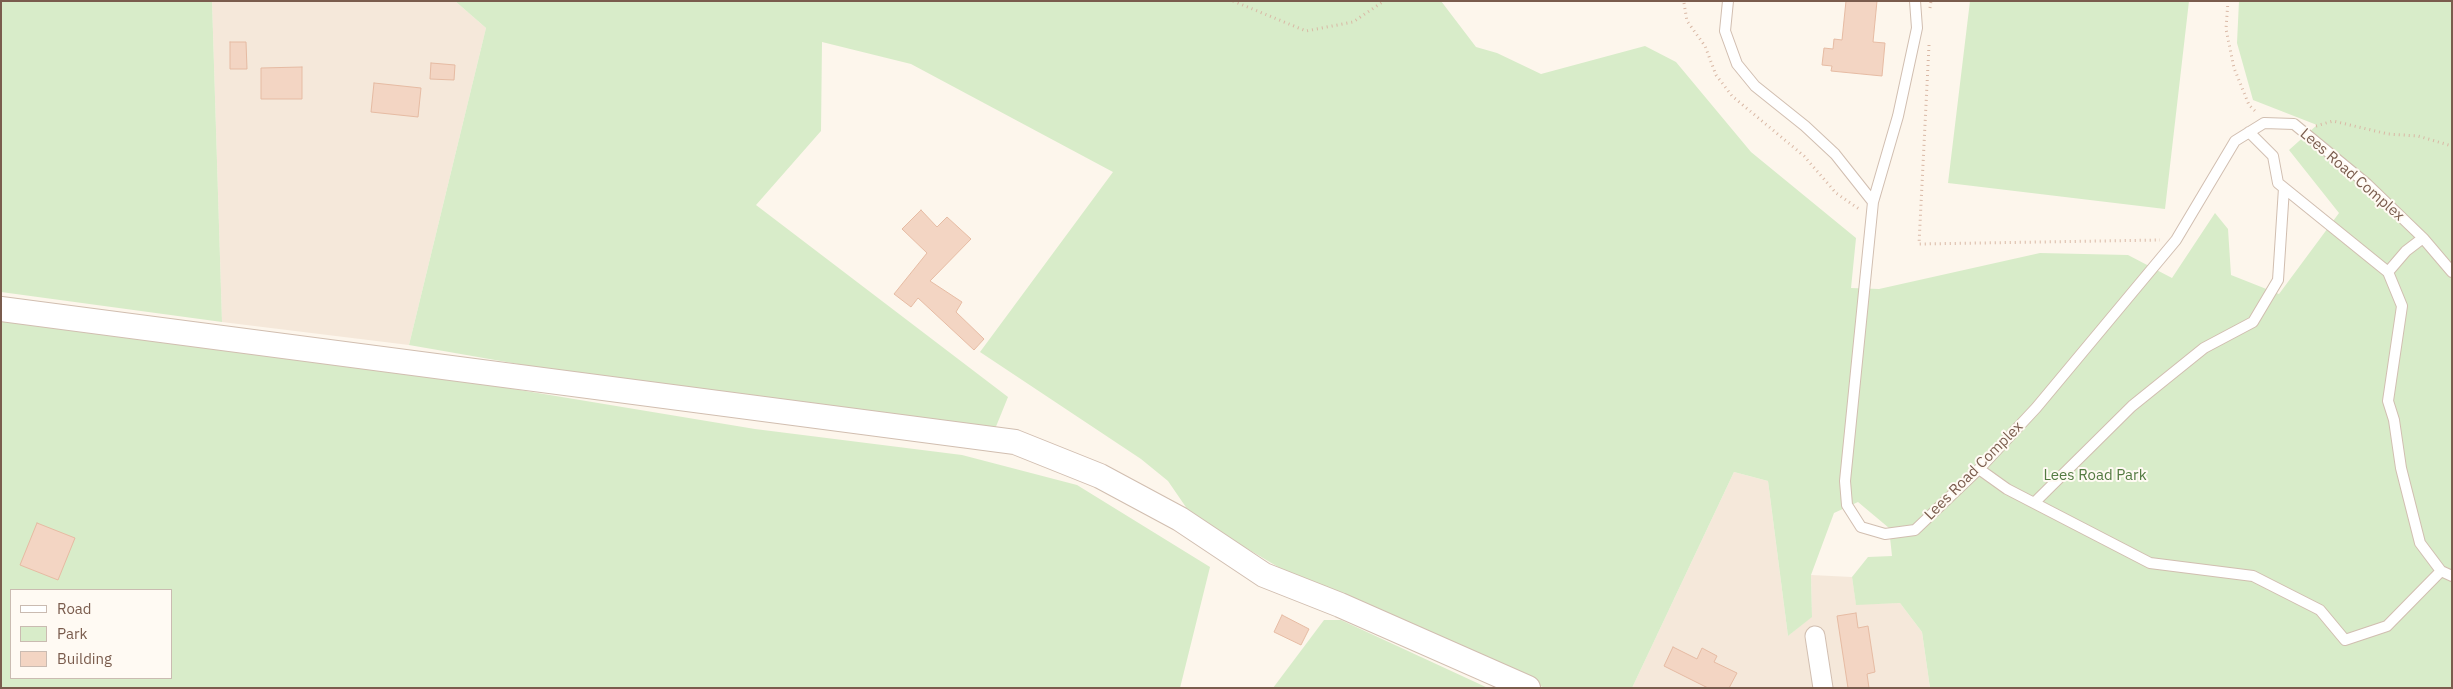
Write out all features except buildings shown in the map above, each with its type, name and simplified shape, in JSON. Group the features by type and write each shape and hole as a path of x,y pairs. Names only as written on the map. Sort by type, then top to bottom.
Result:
{"street":[{"path":"1,309 1015,442 1100,476 1180,519 1264,575 1340,605 1528,688"},
{"path":"1815,636 1823,688"}],"lane":[{"path":"1728,1 1725,31 1737,64 1755,86 1805,126 1834,154 1872,207"},
{"name":"Lees Road Complex","path":"1915,1 1917,28 1898,116 1872,207 1844,481 1847,505 1861,527 1885,534 1915,530 1979,469 2036,408 2176,240 2236,141 2264,123 2294,124 2367,184 2423,238 2452,272"},
{"path":"2249,132 2273,156 2278,183 2388,272 2402,306 2388,401 2394,420 2401,468 2420,543 2441,571 2452,576"},
{"path":"2034,503 2132,406 2204,348 2253,322 2278,280 2284,188"},
{"path":"2388,272 2406,250 2423,238"},
{"path":"1979,469 2007,489 2150,563 2253,576 2320,610 2345,640 2387,626 2441,571"}],"path":[{"path":"1233,1 1306,31 1354,22 1384,1"},
{"path":"1930,11 1931,1"},
{"path":"1684,3 1687,21 1705,46 1716,75 1732,96 1804,156 1836,193 1859,208 1872,207"},
{"path":"1929,40 1919,244 2176,240"},
{"path":"2302,131 2333,121 2388,134 2418,136 2452,146"}],"shaded area":[{"path":"212,1 455,1 486,28 409,345 222,322"},
{"path":"1734,472 1768,481 1788,636 1812,616 1811,575 1852,577 1856,604 1900,603 1922,632 1930,688 1632,688"}],"green space":[{"path":"1,1 212,1 222,322 1,292"},
{"name":"Lees Road Park","path":"455,1 1441,1 1476,47 1497,53 1541,74 1645,46 1676,62 1751,152 1856,238 1851,288 1879,289 2040,253 2128,255 2172,278 2215,213 2228,229 2231,275 2279,294 2339,213 2289,150 2317,125 2253,100 2237,43 2239,1 2452,1 2452,688 1930,688 1922,632 1900,603 1856,605 1852,577 1868,557 1892,556 1889,528 1858,502 1834,513 1811,575 1812,617 1788,636 1768,481 1734,472 1632,688 1545,688 1290,574 1192,516 1168,481 1141,459 980,352 1113,172 911,64 822,42 821,131 756,205 1008,397 995,429 564,372 409,345 486,28"},
{"path":"1970,1 2189,1 2165,209 1948,183"},
{"path":"1,319 399,370 755,429 962,455 1077,485 1210,567 1180,688 1,688"},
{"path":"1324,620 1341,620 1488,688 1273,688"}]}
